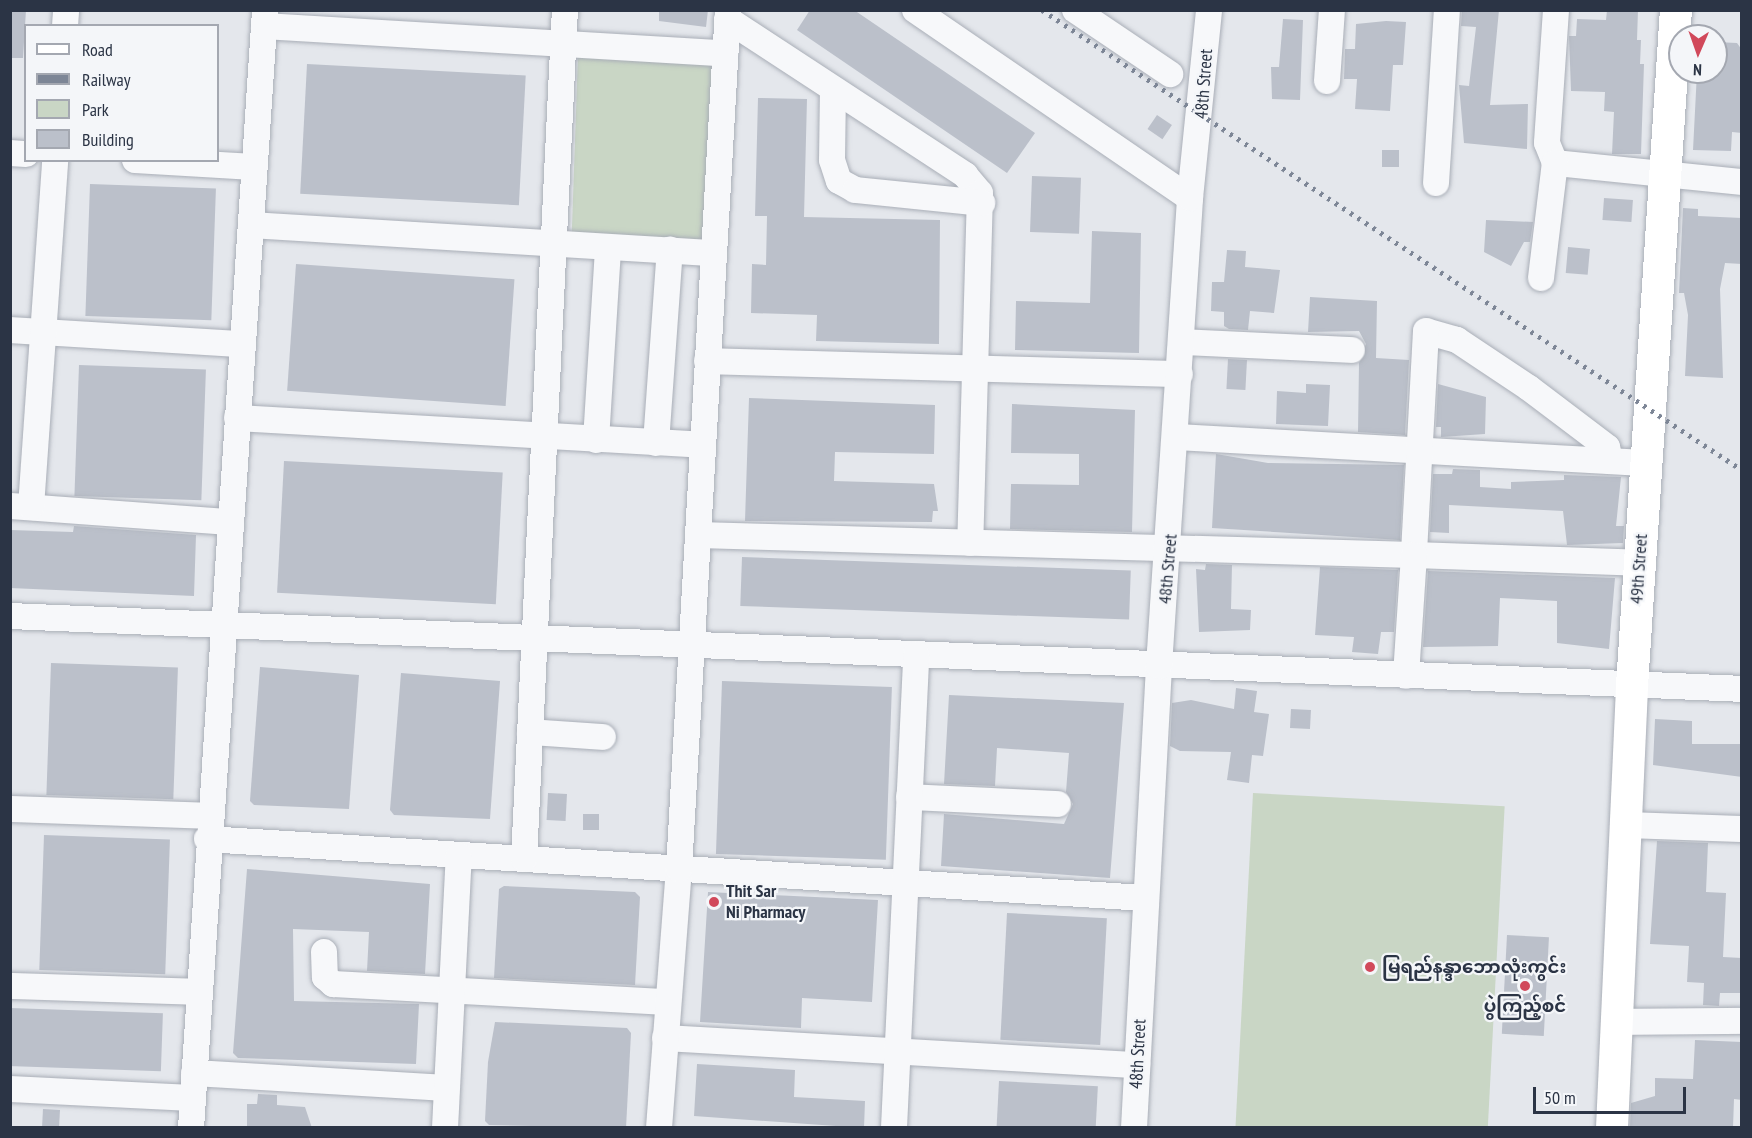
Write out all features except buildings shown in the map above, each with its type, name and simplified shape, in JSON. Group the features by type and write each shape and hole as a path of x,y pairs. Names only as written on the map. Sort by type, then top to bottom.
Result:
{"main road":[{"name":"49th Street","path":"1612,1128 1619,1022 1639,563 1648,464 1676,10"}],"street":[{"path":"524,859 565,10"},
{"path":"915,10 1190,198"},
{"path":"1075,10 1170,74"},
{"name":"48th Street","path":"1134,1128 1159,666 1171,549 1190,198 1209,10"},
{"path":"1327,81 1332,10"},
{"path":"1436,183 1447,10"},
{"path":"1542,278 1555,163 1547,143 1556,10"},
{"path":"659,1128 693,645 727,15"},
{"path":"727,15 964,175 982,203 970,543"},
{"path":"191,1128 208,827 264,18 565,43 725,53"},
{"path":"833,88 832,160 839,181 855,190 982,203"},
{"path":"55,162 42,332 21,506 230,522"},
{"path":"165,162 254,168"},
{"path":"1555,163 1742,182"},
{"path":"251,225 713,253"},
{"path":"596,440 609,247"},
{"path":"656,443 670,250"},
{"path":"10,330 242,344"},
{"path":"1406,676 1426,331 1457,340 1529,388 1607,447 1610,461"},
{"path":"1182,342 1352,350"},
{"path":"707,361 1180,374"},
{"path":"237,418 545,438 702,445"},
{"path":"1177,436 1648,464"},
{"path":"698,535 1639,563"},
{"path":"10,621 11,616 1742,689"},
{"path":"894,1128 916,655"},
{"path":"530,732 603,737"},
{"path":"909,797 1058,804"},
{"path":"10,809 208,827 459,855 1146,898"},
{"path":"1626,825 1742,829"},
{"path":"445,1128 450,993 459,855"},
{"path":"324,952 324,977 333,984 450,993 668,1002"},
{"path":"10,986 198,992"},
{"path":"1619,1022 1742,1021"},
{"path":"665,1038 1137,1065"},
{"path":"194,1073 447,1088"},
{"path":"10,1089 192,1098"}],"green space":[{"path":"578,55 713,60 707,240 572,235"},
{"name":"မြရည်နန္ဒာဘောလုံးကွင်း","path":"1253,793 1505,806 1488,1128 1235,1128"}],"railway":[{"path":"1042,10 1742,470"}],"place":[{"name":"Thit Sar Ni Pharmacy","path":"714,902"},
{"name":"မြရည်နန္ဒာဘောလုံးကွင်း","path":"1370,967"},
{"name":"ပွဲကြည့်စင်","path":"1525,986"}]}
